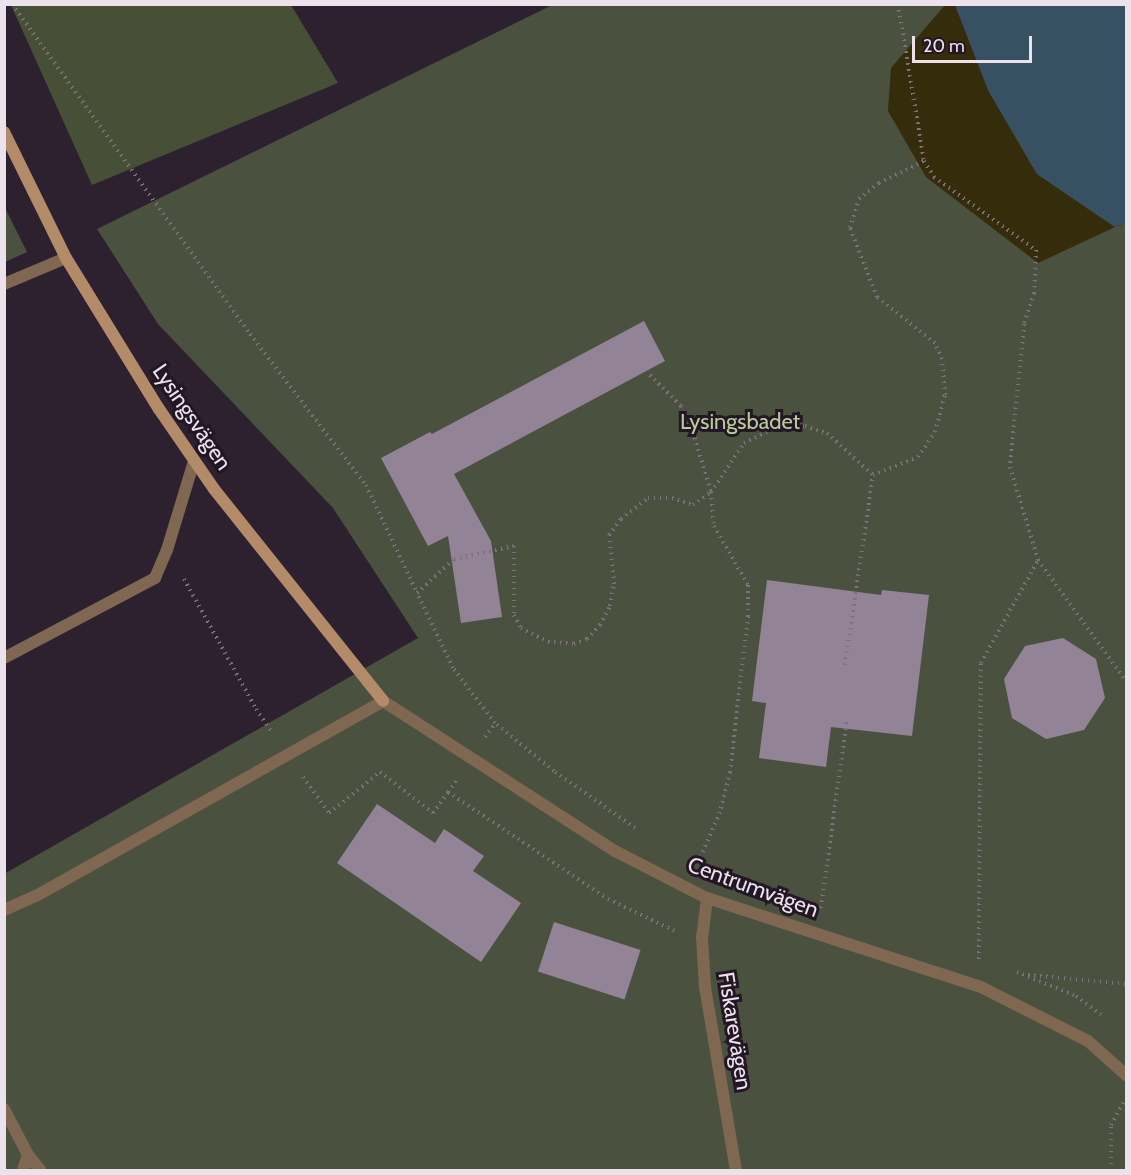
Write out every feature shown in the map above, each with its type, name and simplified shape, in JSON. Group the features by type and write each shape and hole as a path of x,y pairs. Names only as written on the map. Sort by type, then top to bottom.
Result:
{"street":[{"name":"Lysingsvägen","path":"4,132 66,258 159,409 194,461 383,701"}],"lane":[{"path":"4,284 66,258"},
{"path":"4,658 155,578 167,550 194,461"},
{"path":"4,910 36,896 383,701"},
{"name":"Centrumvägen","path":"383,701 615,851 687,888 707,898 981,987 1088,1041 1126,1075"},
{"name":"Fiskarevägen","path":"707,898 702,936 705,987 736,1170"},
{"path":"4,1110 28,1155 40,1170"},
{"path":"23,1170 28,1155"}],"path":[{"path":"12,4 250,334 366,485 453,668 495,723 554,771 641,832"},
{"path":"898,4 924,161 934,177 1036,250 1034,293 1024,324 1010,468 1038,560 1126,681"},
{"path":"873,475 918,457 935,432 945,395 942,359 935,343 877,297 850,228 859,199 879,183 924,161"},
{"path":"650,375 681,406 693,432 711,492 714,526 748,585 748,616 730,772 720,812 687,888"},
{"path":"417,593 454,559 514,546 514,615 521,628 548,642 574,644 588,639 600,625 610,606 614,584 609,535 621,519 648,498 672,498 693,505 711,492 744,443 773,429 805,426 827,433 873,475"},
{"path":"845,666 873,475"},
{"path":"167,550 256,709 328,813 380,772 433,813 448,792 608,899 676,932 702,936"},
{"path":"981,987 981,663 1038,560"},
{"path":"820,908 847,719"},
{"path":"689,857 699,862"},
{"path":"1024,975 1126,984"},
{"path":"1111,1170 1111,1125 1126,1097"}],"green space":[{"name":"Lysingsbadet","path":"554,4 955,5 988,90 1115,227 1126,223 1126,1170 5,1170 4,874 418,638 333,508 158,324 97,229"},
{"path":"11,5 291,5 338,83 92,185"},
{"path":"4,206 27,252 5,262 4,262"}],"sand":[{"path":"945,5 955,5 988,90 1037,174 1115,227 1038,263 926,177 888,111 891,68"}],"water":[{"path":"955,5 1126,5 1126,223 1115,227 1037,174 988,90"}],"building":[{"path":"644,321 665,361 454,474 491,541 502,617 461,623 448,536 428,546 381,458 430,432 432,434"},
{"path":"767,580 881,595 882,590 929,595 912,736 831,727 826,767 759,758 766,703 752,701"},
{"path":"1063,638 1096,659 1105,698 1084,730 1046,739 1012,718 1004,679 1025,646"},
{"path":"377,804 435,843 444,829 484,856 473,871 521,903 481,962 337,863"},
{"path":"554,922 641,950 624,1000 538,971"}]}
